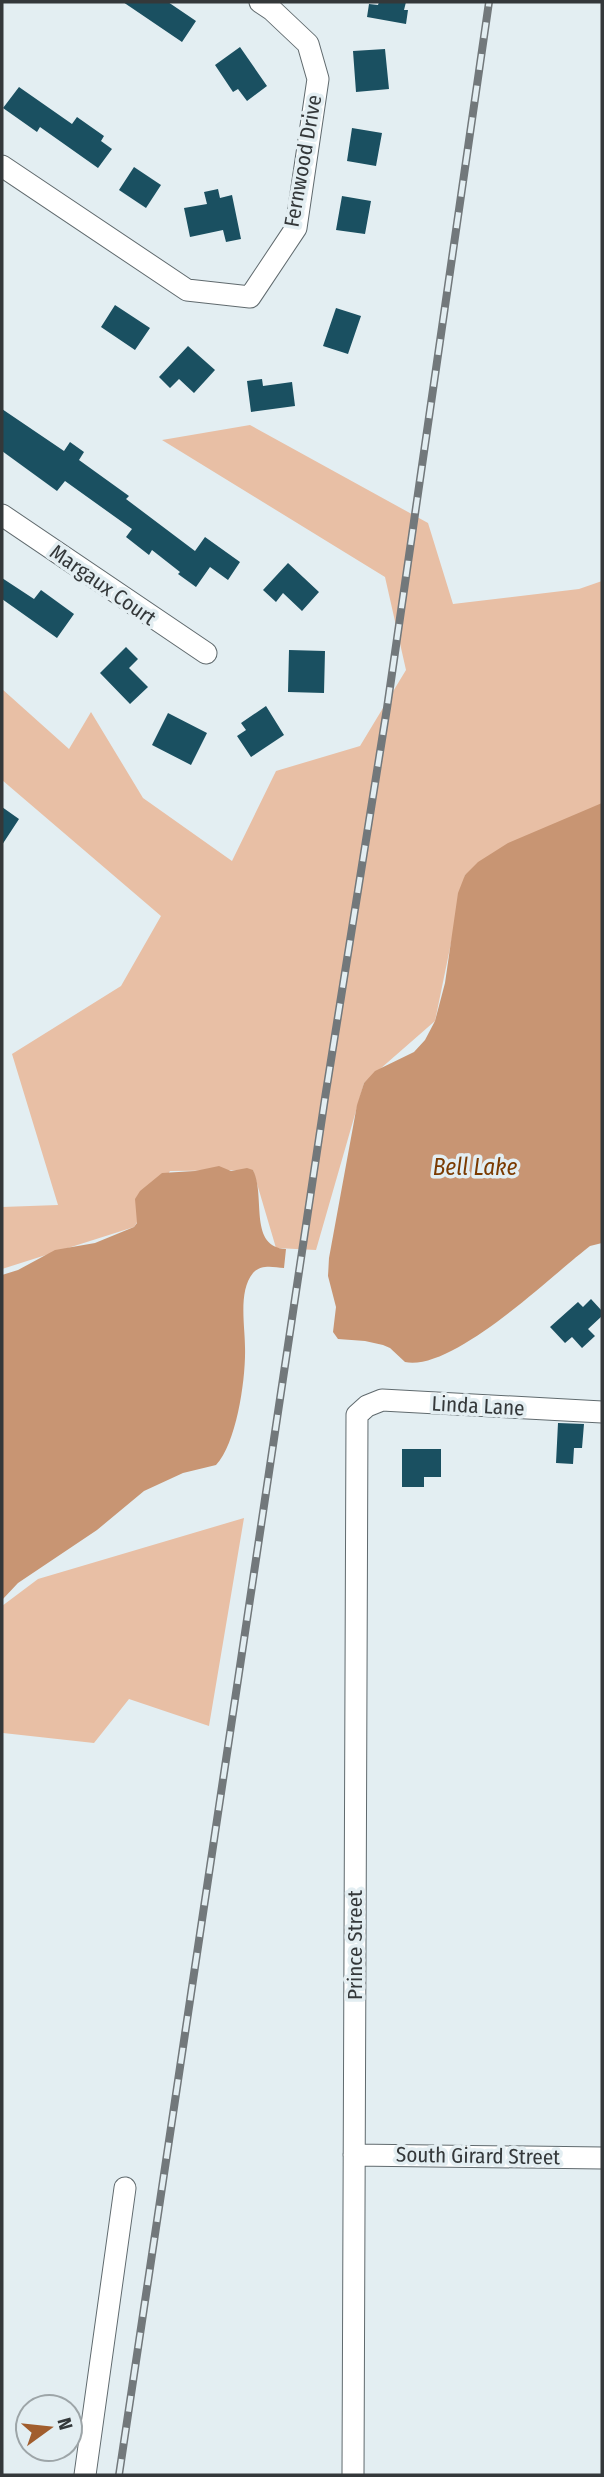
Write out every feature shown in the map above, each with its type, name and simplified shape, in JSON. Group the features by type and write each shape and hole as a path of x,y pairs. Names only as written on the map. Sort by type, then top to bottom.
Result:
{"street":[{"name":"Fernwood Drive","path":"2,166 187,290 250,298 296,228 318,79 308,44 270,4"},
{"name":"Margaux Court","path":"2,515 206,653"},
{"name":"Linda Lane","path":"357,1415 367,1406 382,1400 602,1412"},
{"name":"Prince Street","path":"353,2475 357,1415"},
{"name":"South Girard Street","path":"354,2155 602,2158"},
{"path":"85,2475 125,2188"}],"shaded area":[{"path":"250,425 428,523 453,604 579,589 602,581 602,806 465,875 435,1021 364,1083 316,1250 276,1248 253,1170 170,1171 134,1227 2,1269 2,1207 58,1205 12,1054 121,986 161,916 2,780 2,689 69,749 91,712 143,798 232,861 276,771 360,746 406,670 385,577 162,440"},
{"path":"244,1518 209,1726 129,1699 94,1743 3,1733 2,1742 2,1606 38,1579"}],"water":[{"name":"Bell Lake","path":"602,803 602,1243 590,1246 475,1337 449,1352 425,1361 405,1362 383,1345 338,1339 333,1332 336,1307 328,1276 329,1258 357,1105 364,1083 375,1071 414,1052 425,1040 435,1021 445,983 458,893 465,875 478,862 508,843"},
{"path":"219,1166 231,1171 247,1168 253,1170 257,1181 262,1230 274,1246 286,1249 284,1268 267,1267 256,1270 245,1289 242,1392 230,1442 216,1465 183,1473 144,1491 97,1530 18,1583 2,1600 2,1275 18,1270 55,1250 95,1243 134,1227 137,1223 135,1199 140,1191 162,1173"}],"building":[{"path":"123,2 168,2 196,21 182,42"},
{"path":"379,2 406,2 406,24 367,17 369,4 378,5"},
{"path":"240,47 267,86 247,101 238,89 233,92 215,65"},
{"path":"385,49 389,89 356,92 353,51"},
{"path":"19,87 72,124 77,117 104,136 101,141 112,149 98,168 40,127 37,132 3,108"},
{"path":"352,128 382,133 376,166 347,161"},
{"path":"134,167 161,185 146,208 119,190"},
{"path":"218,189 220,198 232,195 241,239 226,242 223,230 190,237 184,208 207,204 204,192"},
{"path":"342,196 371,201 365,234 336,230"},
{"path":"115,305 150,328 135,350 101,327"},
{"path":"336,308 361,316 348,354 323,346"},
{"path":"188,346 215,370 194,393 179,379 170,388 159,377"},
{"path":"262,379 263,386 292,382 295,406 251,412 247,381"},
{"path":"2,409 64,451 70,442 84,452 79,460 129,496 126,499 195,551 205,537 240,562 228,580 210,567 196,587 152,550 149,555 126,537 132,529 65,481 57,491 2,451"},
{"path":"288,563 319,592 302,611 283,593 276,602 263,590"},
{"path":"2,578 34,599 41,590 74,614 57,638 2,599"},
{"path":"126,647 138,659 129,668 148,687 130,704 100,673"},
{"path":"289,650 325,651 324,693 288,692"},
{"path":"266,706 284,735 251,757 237,736 246,730 241,723"},
{"path":"168,713 207,733 191,765 152,745"},
{"path":"2,807 19,819 2,845"},
{"path":"591,1299 602,1311 602,1316 588,1329 595,1336 582,1348 572,1337 565,1343 550,1327 578,1302 583,1307"},
{"path":"558,1423 584,1424 582,1448 574,1448 573,1464 556,1463"},
{"path":"402,1449 441,1449 441,1477 424,1477 424,1487 402,1487"}],"railway":[{"path":"119,2475 325,1098 387,708 489,2"}]}
